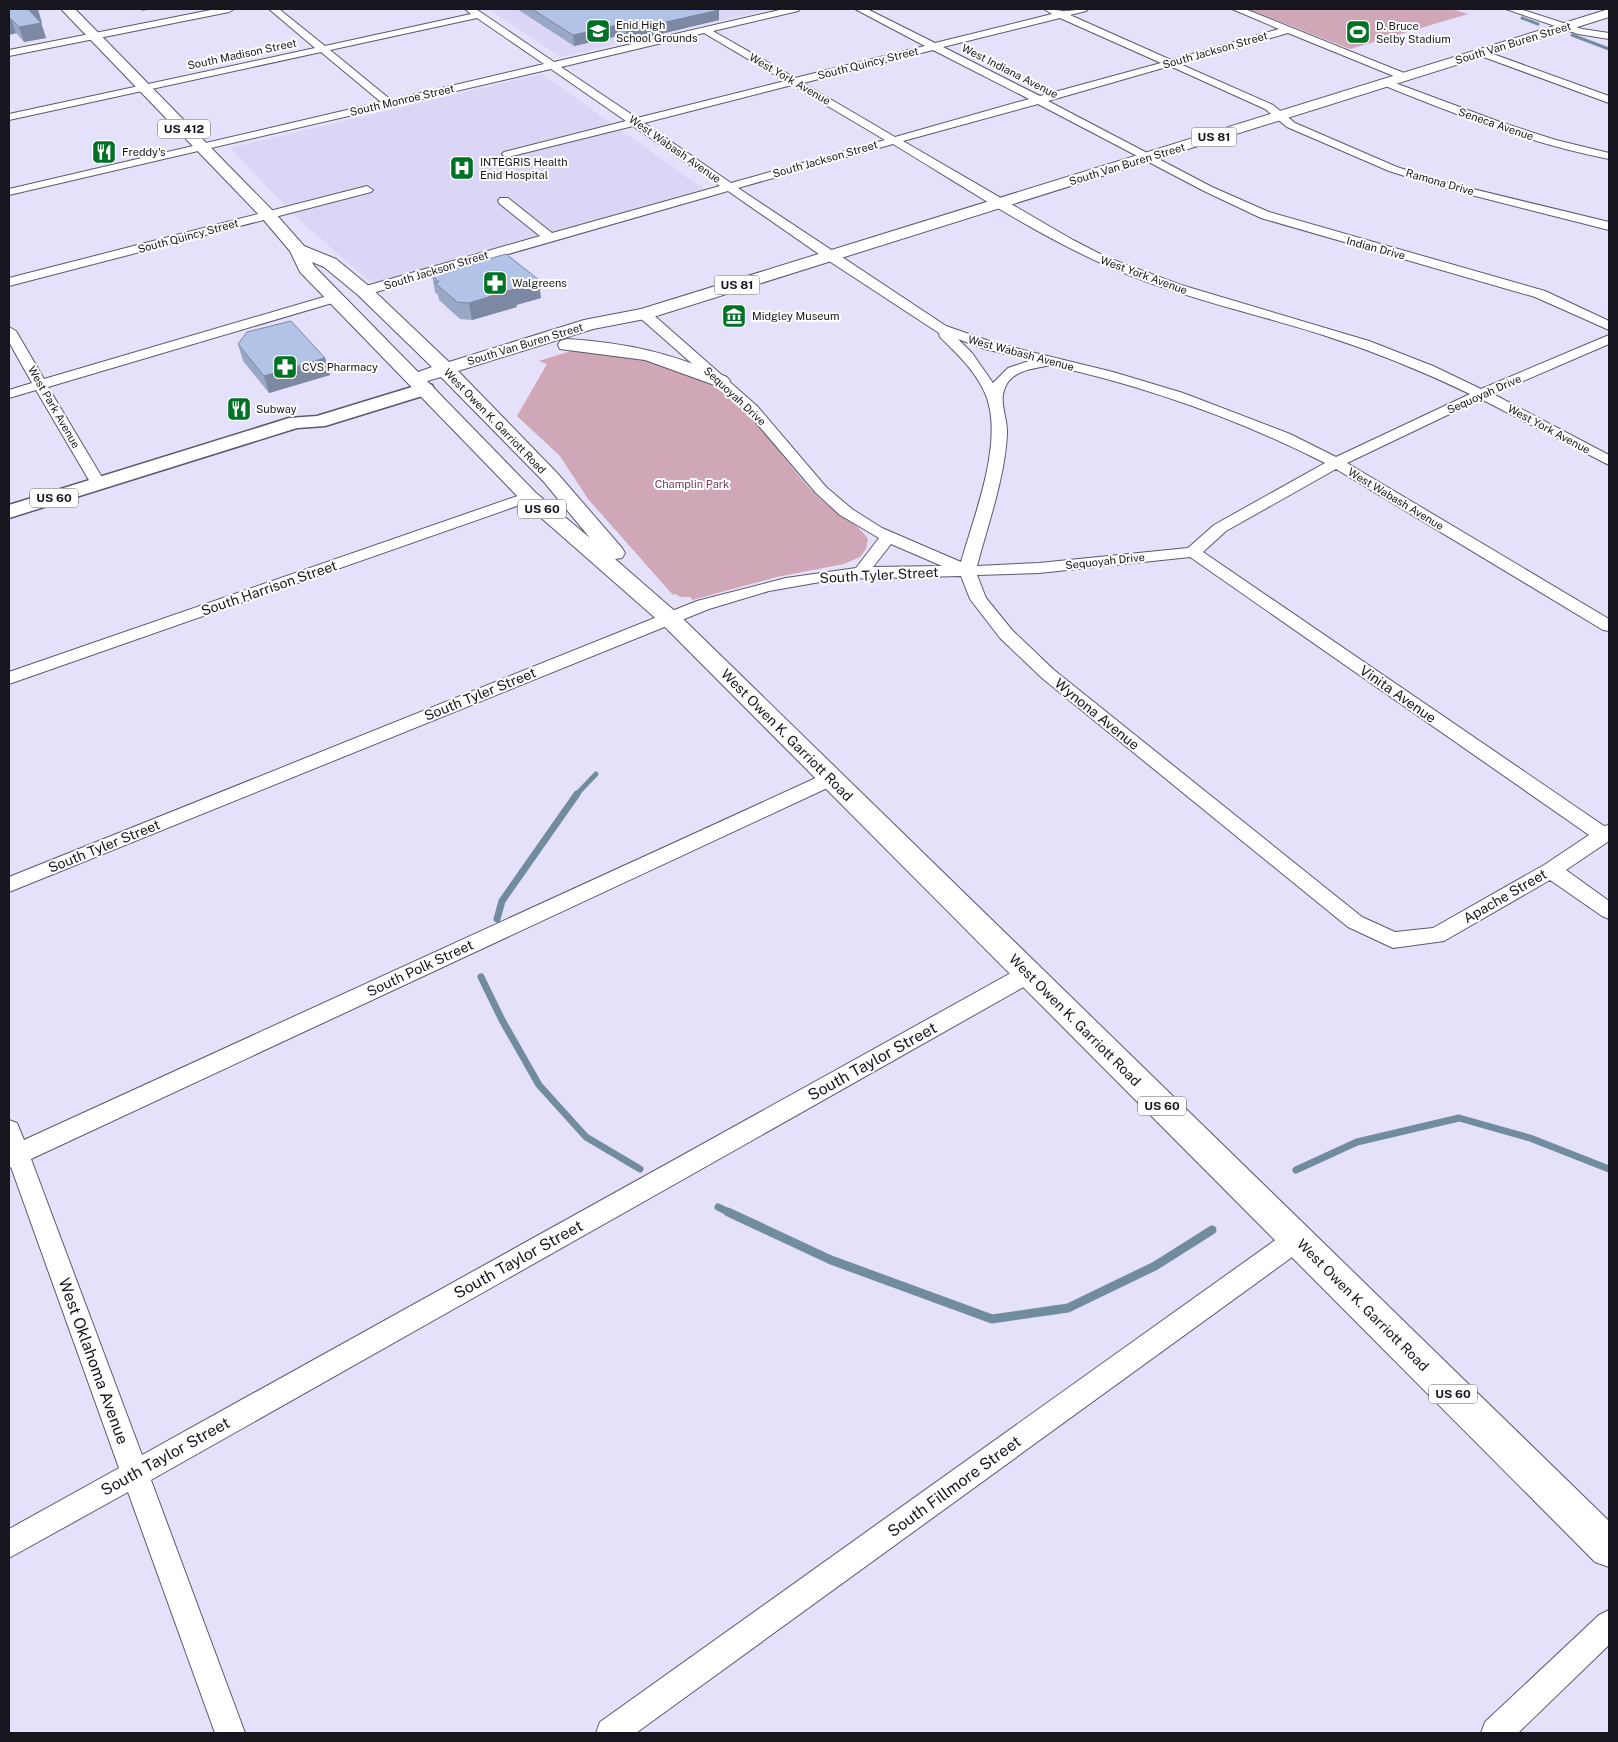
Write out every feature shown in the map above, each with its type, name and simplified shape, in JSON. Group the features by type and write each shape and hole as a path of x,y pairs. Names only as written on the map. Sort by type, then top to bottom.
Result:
{"highway":[{"name":"West Owen K. Garriott Road","path":"68,9 268,215 298,250 306,268 334,298 529,497 669,618 1609,1548"},
{"name":"South Van Buren Street","path":"450,375 590,324 644,314 1609,13"},
{"name":"West Owen K. Garriott Road","path":"298,250 330,263 364,291 450,375 551,478 669,618"},
{"name":"South Van Buren Street","path":"419,384 567,345 602,334 644,314"},
{"path":"567,345 635,352 669,361 720,381"}],"main road":[{"name":"South Van Buren Street","path":"9,512 296,422 318,422 419,384"}],"street":[{"path":"9,53 229,9"},
{"path":"274,9 388,103"},
{"name":"South Monroe Street","path":"9,192 795,9"},
{"name":"West Indiana Avenue","path":"860,9 1148,157"},
{"name":"Ramona Drive","path":"1048,9 1269,107 1291,125 1393,169 1440,184 1609,226"},
{"name":"South Quincy Street","path":"508,154 1082,9"},
{"path":"1237,9 1405,77"},
{"path":"1511,9 1587,34 1609,36"},
{"name":"South Madison Street","path":"9,118 323,49 475,12"},
{"name":"West Wabash Avenue","path":"475,12 830,256 941,329 990,346 1108,375 1178,396 1285,437 1336,463 1609,626"},
{"name":"West York Avenue","path":"705,30 1069,243 1116,267 1150,280 1246,310 1363,344 1450,378 1483,393 1609,461"},
{"name":"South Jackson Street","path":"364,291 549,237 1288,30"},
{"path":"1482,53 1609,100"},
{"name":"Seneca Avenue","path":"1387,83 1497,126 1547,141 1609,156"},
{"name":"Indian Drive","path":"1148,157 1208,189 1265,215 1540,294 1609,326"},
{"name":"South Quincy Street","path":"9,282 367,190"},
{"path":"504,200 549,237"},
{"path":"9,394 334,298"},
{"name":"Sequoyah Drive","path":"644,314 752,410 821,490 846,512 889,536 967,571 1038,568 1193,552 1220,528 1336,463 1483,393 1609,339"},
{"path":"941,329 972,363 994,398 1000,432 998,460 967,571"},
{"name":"West Park Avenue","path":"9,331 98,484"},
{"path":"994,398 998,385 1005,376 1017,369 1050,361"},
{"name":"South Harrison Street","path":"9,678 529,497"},
{"path":"860,573 889,536"},
{"name":"Vinita Avenue","path":"1193,552 1606,834"},
{"name":"South Tyler Street","path":"9,885 669,618 748,591 800,579 860,573 967,571"},
{"name":"Wynona Avenue","path":"967,571 978,598 1006,634 1048,674 1355,922 1392,940"},
{"name":"South Polk Street","path":"12,1147 831,778"},
{"name":"Apache Street","path":"1392,940 1437,935 1551,870 1606,834"},
{"path":"1551,870 1609,911"},
{"name":"South Taylor Street","path":"9,1544 1028,974"},
{"name":"West Oklahoma Avenue","path":"12,1147 135,1473 230,1733"},
{"name":"South Fillmore Street","path":"611,1733 1296,1239"},
{"path":"1496,1733 1609,1625"}],"shaded area":[{"name":"Enid High School Grounds","path":"489,9 770,9 561,57"},
{"name":"INTEGRIS Health Enid Hospital","path":"542,74 704,189 381,282 370,282 298,219 230,148"}],"green space":[{"name":"D. Bruce Selby Stadium","path":"1248,9 1452,9 1468,14 1350,49"},
{"name":"Champlin Park","path":"577,349 626,354 684,372 712,385 748,413 816,495 863,532 868,539 866,549 860,557 844,564 777,577 692,600 691,597 673,595 588,499 560,456 517,416 547,364 539,361"}],"building":[{"path":"9,9 35,9 29,10 41,23 19,27 9,19"},
{"path":"532,9 719,10 626,31 617,25 573,35"},
{"path":"506,254 539,280 469,303 457,302 435,283 439,282 432,275"},
{"path":"291,321 325,358 264,376 238,344 247,332"}],"waterway":[{"path":"1522,18 1538,24"},
{"path":"1572,35 1609,49"},
{"path":"576,795 596,774"},
{"path":"497,919 502,901 577,794"},
{"path":"481,977 502,1020 539,1085 586,1137 640,1169"},
{"path":"1296,1170 1357,1142 1459,1118 1530,1138 1609,1169"},
{"path":"718,1207 728,1212"},
{"path":"728,1212 831,1260 992,1319 1068,1308 1155,1266 1212,1230"}],"place":[{"name":"Enid High School Grounds","path":"598,31"},
{"name":"D. Bruce Selby Stadium","path":"1358,32"},
{"name":"Freddy's","path":"104,152"},
{"name":"INTEGRIS Health Enid Hospital","path":"462,168"},
{"name":"Walgreens","path":"495,283"},
{"name":"Midgley Museum","path":"734,316"},
{"name":"CVS Pharmacy","path":"285,367"},
{"name":"Subway","path":"239,409"}]}
